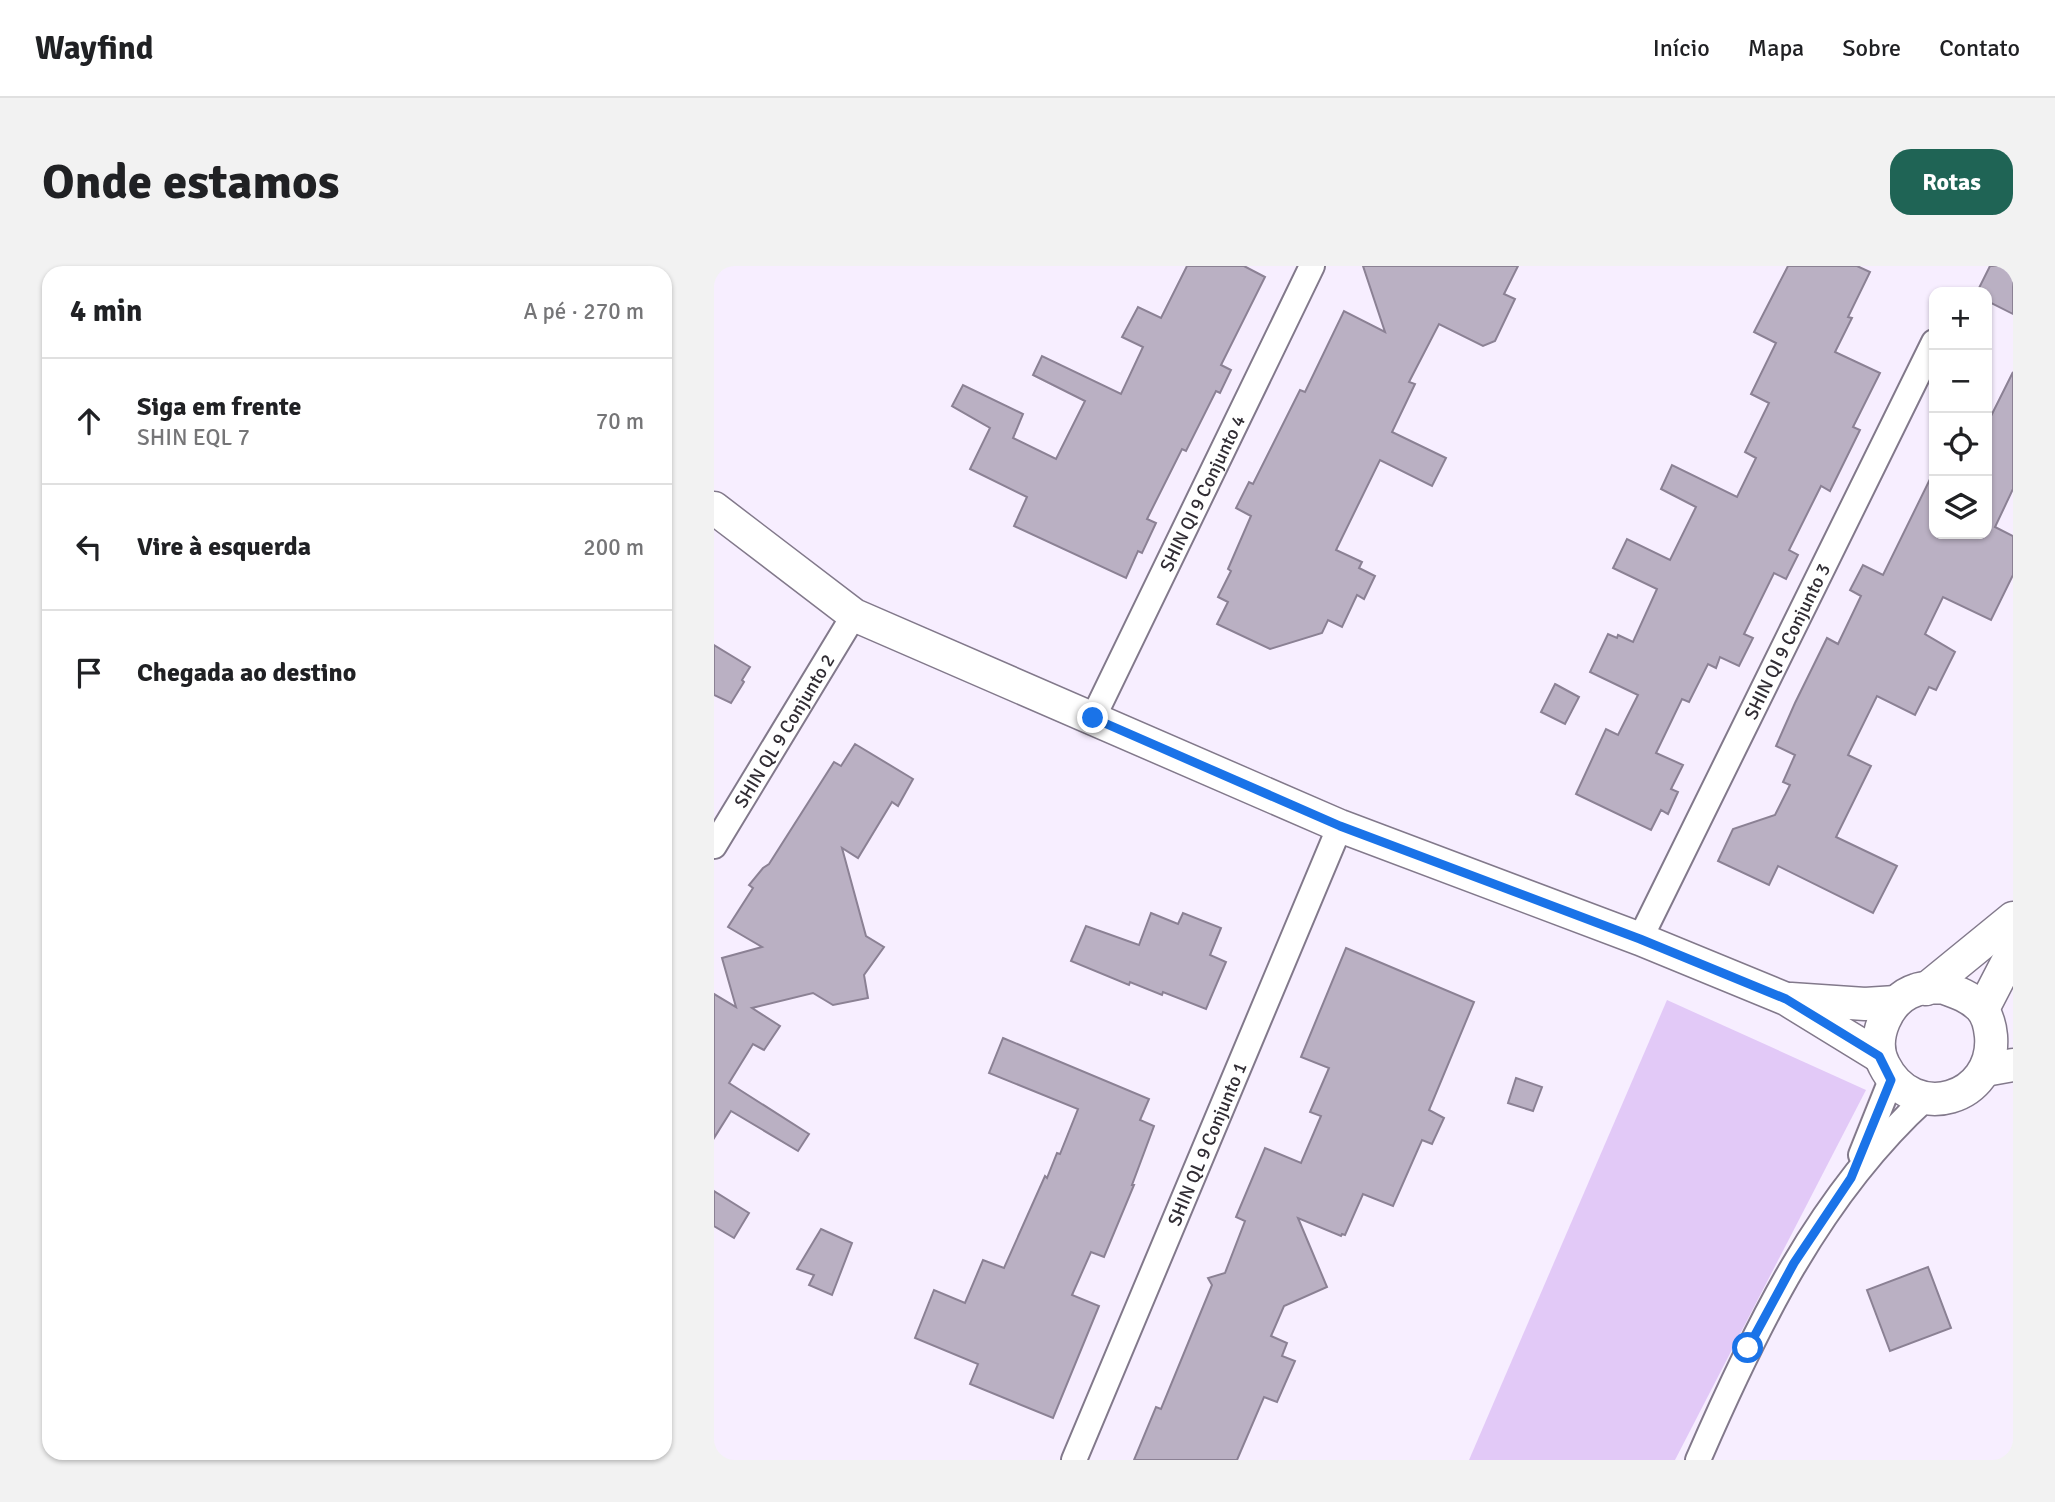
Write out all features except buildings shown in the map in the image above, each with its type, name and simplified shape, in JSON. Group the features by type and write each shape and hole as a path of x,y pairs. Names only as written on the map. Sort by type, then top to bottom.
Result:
{"street":[{"name":"SHIN QI 9 Conjunto 4","path":"1093,718 1312,266"},
{"name":"SHIN QI 9 Conjunto 3","path":"1640,939 1930,350"},
{"path":"714,508 854,615 1340,826 1640,939 1786,999 1885,1068 1913,1096 1940,1100 1966,1090 1999,1068 1992,1044 2013,951"},
{"name":"SHIN QL 9 Conjunto 2","path":"714,846 854,615"},
{"name":"SHIN QL 9 Conjunto 1","path":"1074,1460 1340,826"},
{"path":"1926,989 2013,918"},
{"path":"1851,1178 1885,1068 1880,1029 1896,1002 1915,990 1942,987 1968,997 1995,1024"},
{"path":"1786,999 1855,1003 1896,1002"},
{"path":"1698,1460 1748,1348 1794,1263 1851,1178 1904,1117 1926,1098"}],"shaded area":[{"path":"1667,1000 1866,1090 1675,1460 1469,1460"}],"route":[{"path":"1093,718 1340,826 1640,939 1786,999 1879,1056 1891,1080 1851,1178 1794,1263 1748,1348"}]}
